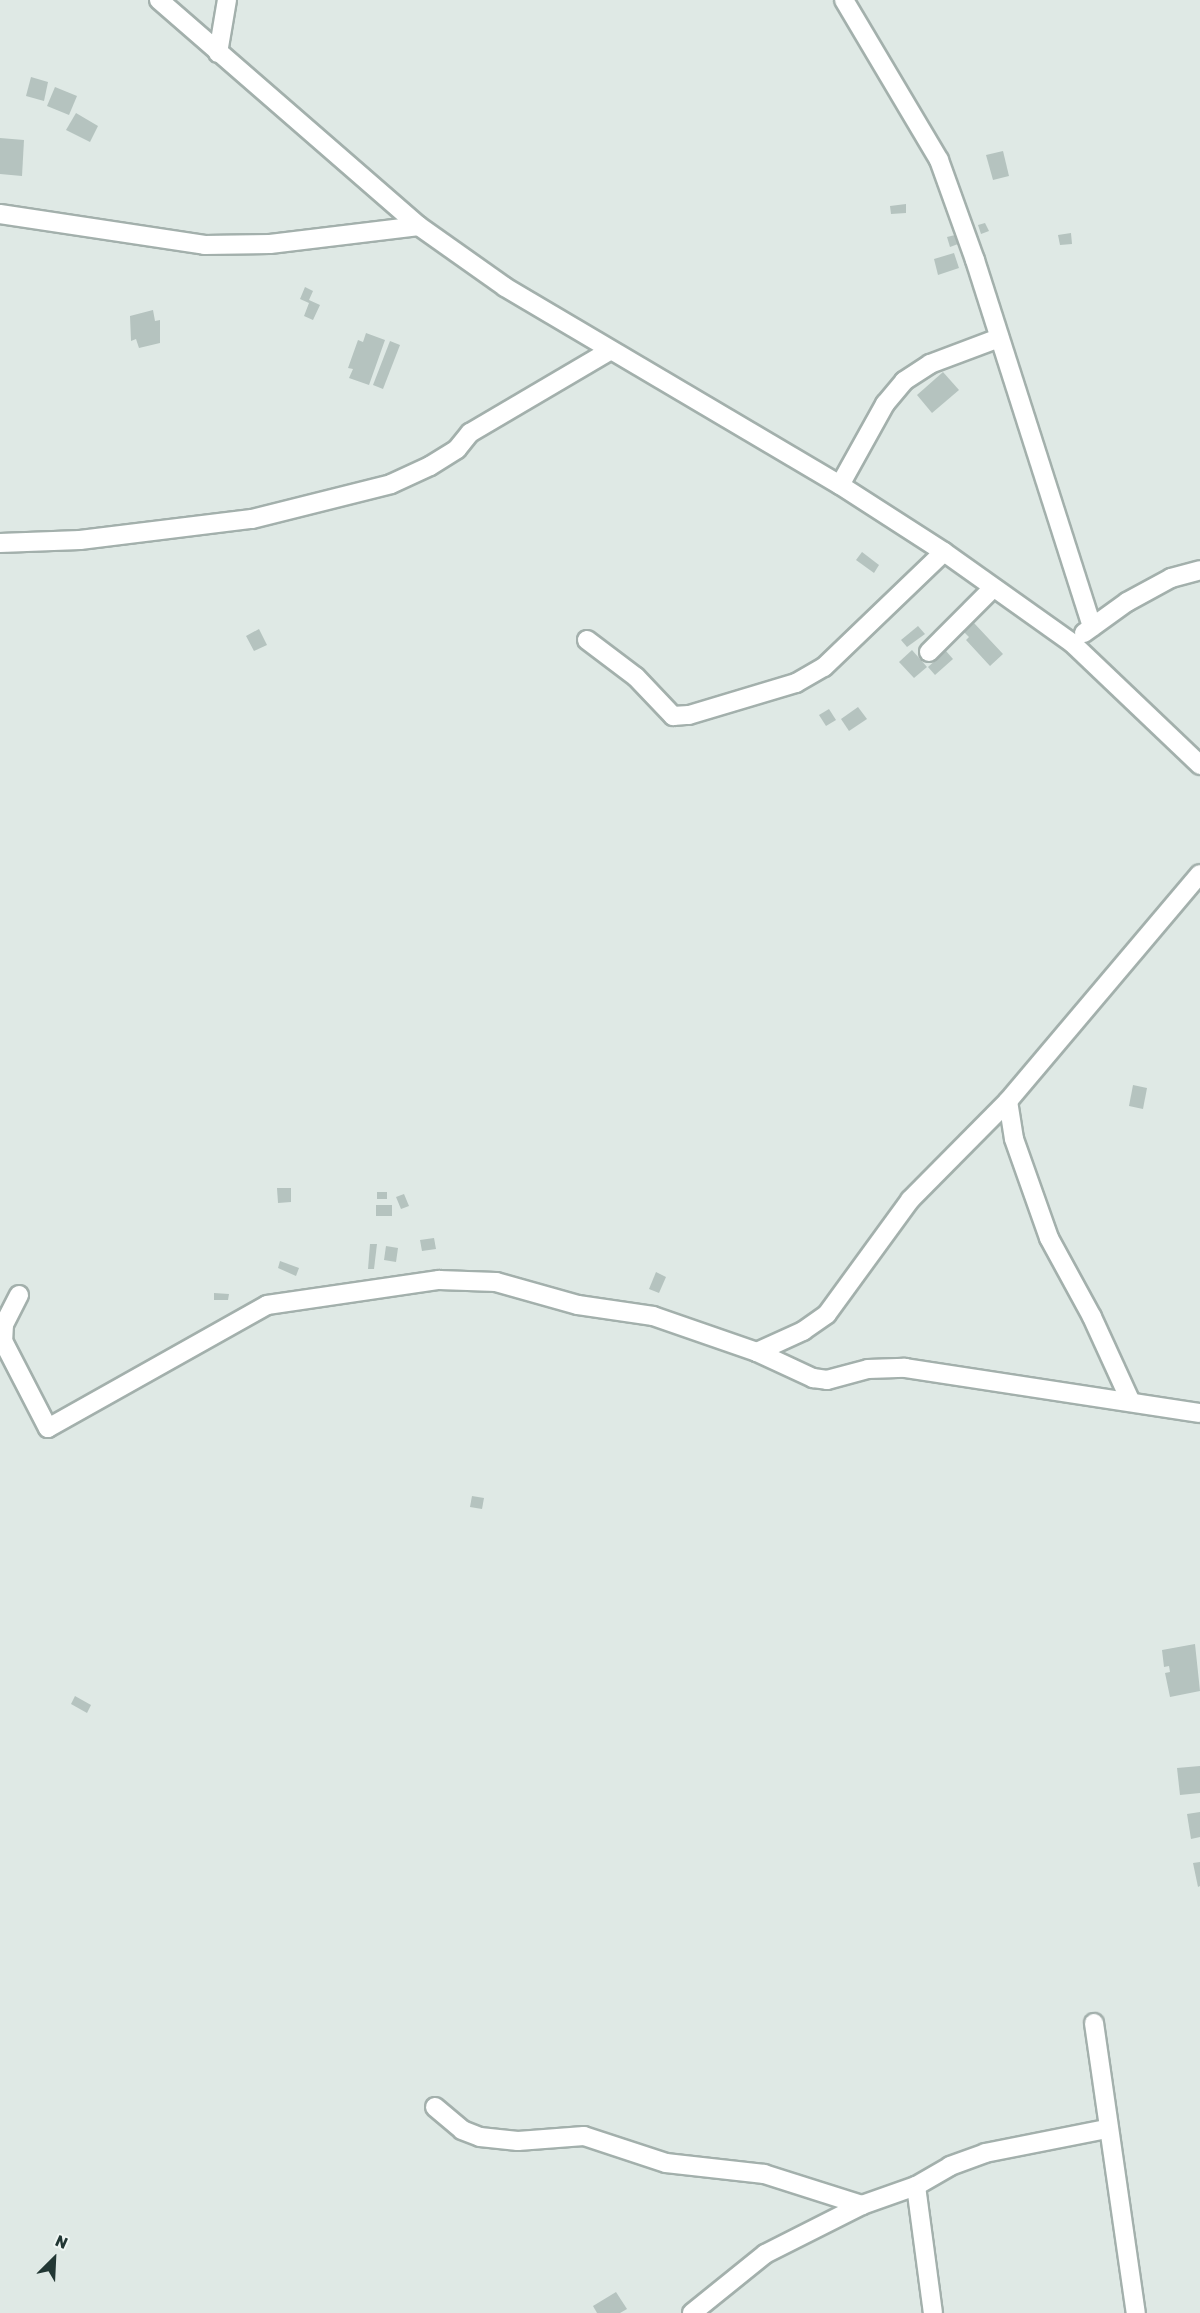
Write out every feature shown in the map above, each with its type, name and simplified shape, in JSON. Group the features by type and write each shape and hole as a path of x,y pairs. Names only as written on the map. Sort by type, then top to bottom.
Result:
{"street":[{"path":"159,0 418,226 506,287 609,351 840,485 944,552 1072,644 1200,765"},
{"path":"218,53 227,0"},
{"path":"844,0 939,160 1092,627"},
{"path":"0,214 204,245 270,244 418,226"},
{"path":"840,485 885,404 904,381 930,364 999,338"},
{"path":"0,543 80,540 252,519 391,484 430,466 457,449 470,433 609,351"},
{"path":"587,640 636,677 673,716 689,715 796,683 824,668 944,552"},
{"path":"1072,644 1092,627 1171,578 1200,570"},
{"path":"929,652 993,588"},
{"path":"758,1352 803,1331 827,1314 910,1200 1008,1101 1200,873"},
{"path":"1008,1101 1014,1139 1049,1239 1092,1317 1130,1400"},
{"path":"19,1295 4,1324 3,1341 48,1428 267,1305 439,1280 496,1282 578,1305 625,1309 758,1352 813,1378 827,1380 885,1367 905,1368 1130,1400 1200,1413"},
{"path":"1094,2023 1106,2129 1136,2313"},
{"path":"435,2107 462,2130 480,2137 518,2141 584,2136 666,2163 764,2174 862,2205"},
{"path":"692,2313 765,2254 862,2205 916,2186 985,2153 1106,2129"},
{"path":"916,2186 933,2313"}],"building":[{"path":"31,77 48,82 44,101 26,96"},
{"path":"55,87 77,96 69,115 47,106"},
{"path":"76,113 98,126 90,142 66,130"},
{"path":"0,138 24,140 22,176 0,174"},
{"path":"1003,151 1009,176 993,180 986,155"},
{"path":"906,204 906,213 891,214 890,206"},
{"path":"985,223 989,231 981,234 978,225"},
{"path":"1071,233 1072,244 1060,245 1058,235"},
{"path":"955,235 958,244 950,247 947,237"},
{"path":"954,253 959,268 938,275 934,259"},
{"path":"305,287 313,291 309,300 320,305 313,320 304,316 309,303 300,299"},
{"path":"153,310 155,321 160,320 160,343 139,348 136,339 131,341 130,316"},
{"path":"366,333 385,340 369,385 349,378 353,369 348,368 358,340 363,342"},
{"path":"390,341 400,345 383,389 373,385"},
{"path":"943,372 959,390 932,413 917,395"},
{"path":"862,552 879,565 874,573 856,560"},
{"path":"974,623 1003,654 990,666 966,640 969,637 964,632"},
{"path":"918,626 925,634 907,647 901,640"},
{"path":"259,629 267,645 254,651 246,636"},
{"path":"912,650 927,667 914,678 899,662"},
{"path":"946,651 953,659 935,675 928,667"},
{"path":"858,707 867,719 849,731 841,719"},
{"path":"829,709 836,720 826,726 819,715"},
{"path":"1133,1085 1147,1088 1143,1109 1129,1106"},
{"path":"277,1188 291,1188 291,1202 278,1203"},
{"path":"377,1192 387,1192 387,1199 377,1199"},
{"path":"404,1194 409,1206 401,1209 396,1197"},
{"path":"376,1205 392,1205 392,1216 376,1216"},
{"path":"434,1238 436,1249 422,1251 420,1240"},
{"path":"370,1244 377,1244 374,1269 368,1269"},
{"path":"386,1246 398,1248 396,1262 384,1260"},
{"path":"280,1261 299,1268 296,1276 278,1268"},
{"path":"656,1272 666,1277 659,1293 649,1289"},
{"path":"214,1293 229,1294 228,1300 214,1300"},
{"path":"472,1496 484,1498 482,1509 470,1507"},
{"path":"1195,1644 1200,1691 1170,1697 1165,1673 1170,1672 1169,1666 1164,1667 1162,1650"},
{"path":"75,1696 91,1705 87,1713 71,1704"},
{"path":"1200,1766 1200,1793 1180,1795 1177,1768"},
{"path":"1200,1812 1200,1837 1191,1839 1187,1814"},
{"path":"1200,1862 1200,1886 1198,1887 1193,1863"},
{"path":"616,2292 627,2309 620,2313 597,2313 593,2306"}]}
